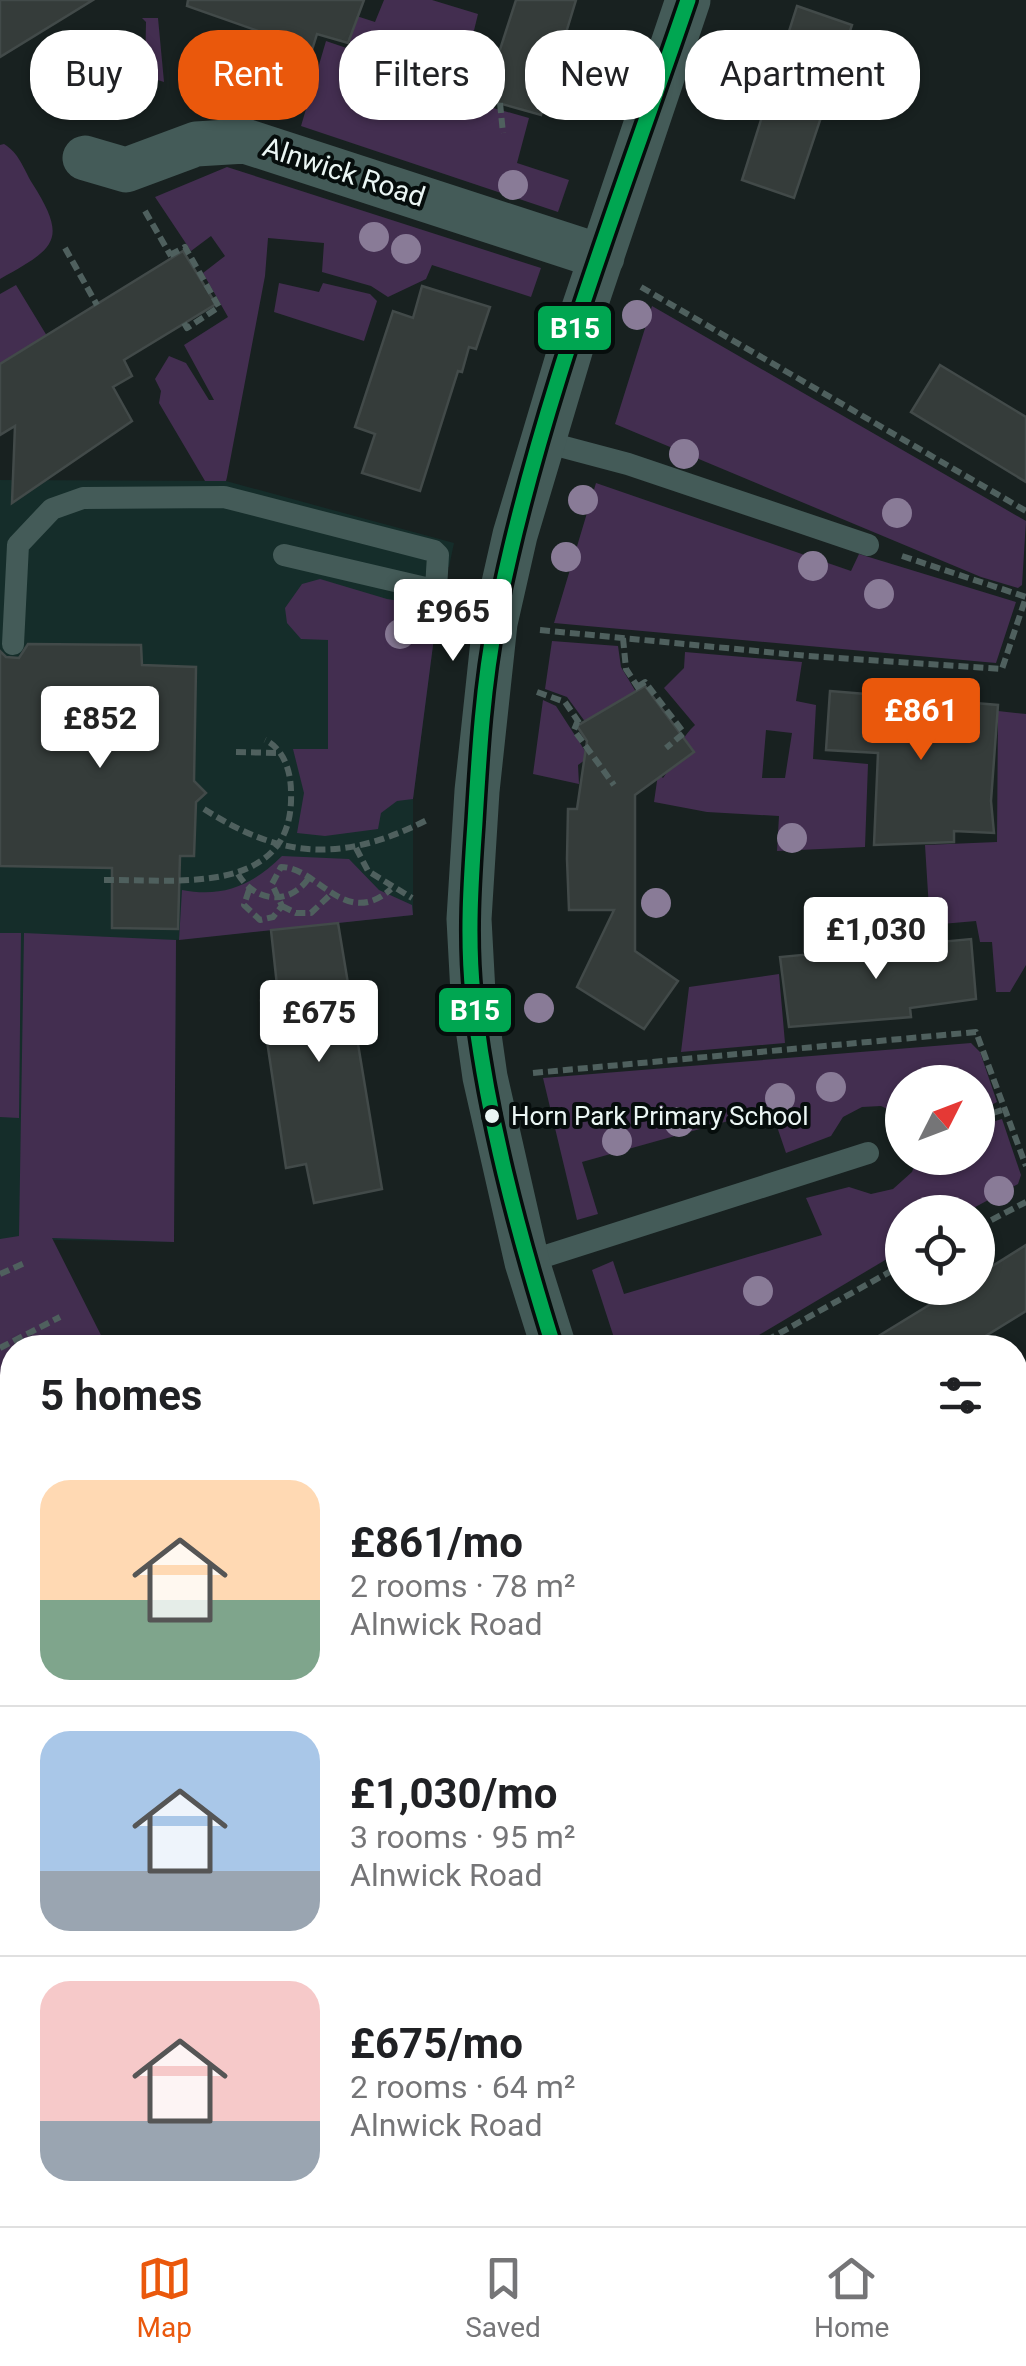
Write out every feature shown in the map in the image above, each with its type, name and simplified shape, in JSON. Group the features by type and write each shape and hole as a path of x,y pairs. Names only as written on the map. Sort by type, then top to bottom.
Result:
{"street":[{"path":"550,1335 528,1262 485,1078 472,994 469,919 477,790 498,605 602,257 688,0"},
{"name":"Alnwick Road","path":"85,158 126,170 196,144 245,141 602,257"}],"lane":[{"path":"545,442 628,464 868,545"},
{"path":"13,644 18,545 52,509 83,498 224,497 292,513 434,551 438,555 436,589"},
{"path":"284,555 498,605"},
{"path":"528,1262 868,1153"}],"path":[{"path":"502,120 503,134"},
{"path":"139,201 171,257 185,247 220,307 187,328 184,323"},
{"path":"64,248 97,305"},
{"path":"640,286 1026,511"},
{"path":"540,630 1002,668 1026,597 868,545"},
{"path":"623,638 626,669 639,688 645,682 684,733 666,748"},
{"path":"544,694 564,702 580,723 574,730 614,785"},
{"path":"104,880 220,879 238,874 278,845 292,798 281,753 265,740"},
{"path":"236,752 281,753"},
{"path":"204,809 278,845 356,848 384,842 412,828"},
{"path":"356,848 368,871 391,889 412,898"},
{"path":"275,898 272,879 282,867 295,868 330,895 366,901 391,889"},
{"path":"238,874 249,890 275,898 296,913 312,913 330,895"},
{"path":"275,898 300,890 308,879"},
{"path":"249,890 244,904 254,918 273,917 282,906"},
{"path":"532,1073 976,1032 1026,1166"},
{"path":"995,1112 1005,1109"},
{"path":"995,1218 1026,1202"},
{"path":"0,1274 27,1262"},
{"path":"777,1335 885,1275"},
{"path":"25,1335 60,1317"}],"shaded area":[{"path":"384,0 432,0 478,14 474,30 339,30 339,39 328,35 335,9 375,22"},
{"path":"142,18 158,18 164,82 158,80 158,30 146,30"},
{"path":"326,41 339,45 339,120 505,120 505,111 525,117 528,120 517,163 569,180 558,212 301,126 303,120 319,120 319,65"},
{"path":"4,144 17,156 44,203 53,231 44,250 0,279 0,145"},
{"path":"227,167 541,268 531,297 432,265 426,279 388,297 371,286 322,272 324,243 268,238 265,276 226,481 205,481 159,403 161,391 155,379 169,356 186,363 209,400 214,400 184,345 228,317 203,273 225,256 211,236 191,251 155,197"},
{"path":"279,283 319,292 323,283 370,294 377,301 364,341 274,312"},
{"path":"16,285 47,336 0,364 0,294"},
{"path":"652,306 1026,521 1022,585 1018,588 981,577 615,424"},
{"path":"0,480 226,481 454,543 449,567 432,568 422,602 438,607 413,799 413,915 176,940 174,1242 0,1239"},
{"path":"596,483 851,571 859,554 1016,602 996,663 554,623"},
{"path":"320,579 387,599 438,607 413,799 397,801 381,813 378,829 325,836 297,833 304,793 293,749 328,749 328,640 301,639 287,623 285,608 302,584"},
{"path":"552,641 618,646 621,667 636,692 586,723 567,697 545,689"},
{"path":"685,652 802,662 796,701 816,705 813,759 868,764 865,847 777,851 779,816 707,812 654,802 658,774 663,778 695,725 664,688 684,668","holes":["766,730 792,733 785,778 762,778"]},
{"path":"543,700 556,706 589,757 578,765 579,784 533,774"},
{"path":"998,711 1026,714 1026,965 1010,992 996,992 992,942 980,942 976,921 930,925 925,845 997,842"},
{"path":"282,856 349,859 379,890 412,905 413,915 179,940 182,890 211,892 236,887 260,875"},
{"path":"0,933 21,933 19,1118 0,1117"},
{"path":"24,933 176,940 174,1242 52,1238 101,1335 0,1335 0,1239 19,1236"},
{"path":"779,974 785,1043 681,1052 689,987"},
{"path":"971,1043 984,1065 885,1065 885,1108 862,1107 843,1117 831,1136 786,1153 771,1109 582,1162 598,1214 577,1220 543,1078"},
{"path":"1002,1119 1021,1175 1018,1184 995,1196 885,1195 885,1260 759,1335 613,1335 592,1270 613,1261 624,1294 822,1235 806,1198 849,1187 871,1194 893,1189 909,1175 995,1175 995,1121"}],"building":[{"path":"0,0 93,0 44,30 30,30 30,39 0,57"},
{"path":"188,0 364,0 353,30 339,30 339,40 319,35 319,30 255,30 187,6"},
{"path":"516,0 576,0 567,30 525,30 525,111 505,105 505,34"},
{"path":"797,6 852,25 850,30 789,30"},
{"path":"761,120 820,120 794,198 742,180"},
{"path":"183,251 216,304 124,360 132,376 113,387 132,421 12,503 15,426 0,435 0,364"},
{"path":"422,286 490,307 476,349 469,347 462,372 458,371 420,491 362,473 375,434 355,427 393,311 413,318"},
{"path":"940,365 1026,417 1026,482 911,412"},
{"path":"28,644 141,645 142,665 196,667 194,781 206,793 196,802 194,856 180,856 178,929 112,928 112,868 0,866 0,651 6,657 19,658"},
{"path":"645,686 694,752 635,795 635,951 678,981 644,1029 577,987 614,910 569,910 567,859 568,809 577,809 587,741 577,726"},
{"path":"830,691 998,705 991,801 994,833 954,831 954,842 874,845 878,753 826,750"},
{"path":"338,923 382,1189 314,1203 306,1164 286,1168 261,1001 279,1004 271,930"},
{"path":"971,939 976,999 910,1008 911,1017 789,1027 780,957"},
{"path":"1026,1245 1026,1311 987,1335 880,1335 929,1305 995,1305 995,1264"}],"transit line":[{"name":"B15","path":"550,1335 505,1173 473,995 470,909 482,720 496,619 534,462 582,306 688,0"}],"place":[{"name":"Horn Park Primary School","path":"492,1116"}]}
